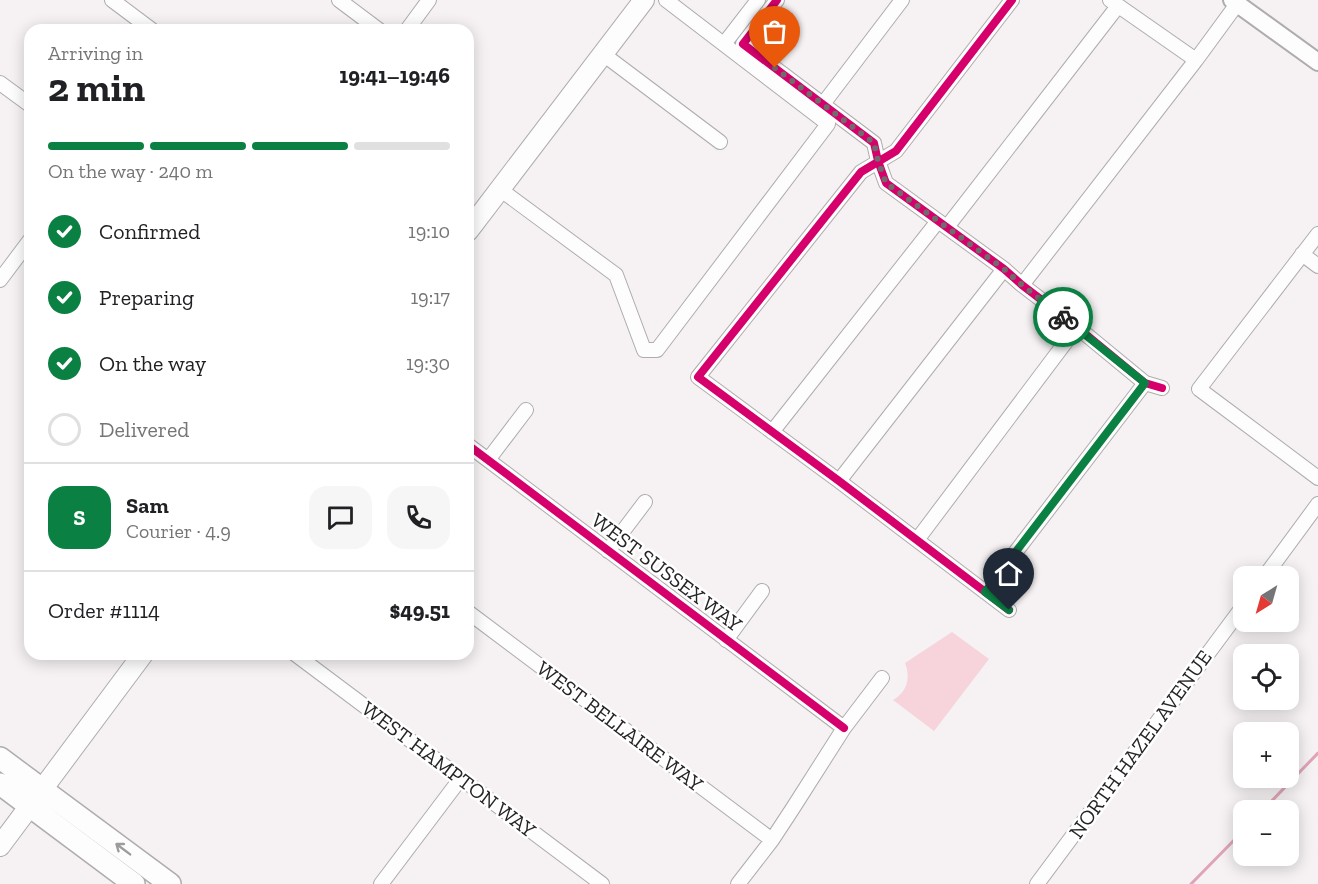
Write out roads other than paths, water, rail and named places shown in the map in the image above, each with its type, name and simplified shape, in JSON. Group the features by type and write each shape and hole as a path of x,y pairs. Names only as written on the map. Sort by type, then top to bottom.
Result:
{"main road":[{"path":"474,224 644,0"},
{"path":"0,846 139,660"},
{"path":"0,758 36,798 134,884"},
{"path":"0,784 36,798 170,884"}],"street":[{"path":"112,0 144,24"},
{"path":"339,0 371,24"},
{"path":"411,24 429,0"},
{"path":"501,190 616,275 644,350 657,350 828,124 666,0"},
{"path":"724,44 758,0"},
{"path":"777,0 743,44 874,143 886,183 1004,269 1145,383 1162,388"},
{"path":"823,104 903,0"},
{"path":"1009,610 698,377 861,172 896,151 1012,0"},
{"path":"1022,285 1196,60 1235,2 1318,62"},
{"path":"772,432 942,224 1114,3 1196,60"},
{"path":"603,54 720,142"},
{"path":"0,83 24,101"},
{"path":"1318,234 1199,389 1318,478"},
{"path":"0,279 24,248"},
{"path":"1302,254 1318,266"},
{"path":"839,481 1004,269"},
{"path":"917,540 1077,327"},
{"path":"985,592 1145,383"},
{"path":"488,460 526,410"},
{"name":"WEST SUSSEX WAY","path":"474,450 844,728"},
{"name":"WEST SUSSEX WAY","path":"608,551 645,502"},
{"path":"1272,566 1318,504"},
{"name":"WEST SUSSEX WAY","path":"726,640 762,591"},
{"name":"WEST BELLAIRE WAY","path":"474,616 772,840"},
{"name":"NORTH HAZEL AVENUE","path":"1037,884 1233,620"},
{"name":"WEST HAMPTON WAY","path":"303,660 602,884"},
{"path":"738,884 772,840 844,728 882,678"},
{"path":"381,884 461,778"}],"waterway":[{"path":"1273,800 1318,753"},
{"path":"1191,884 1233,841"}]}
